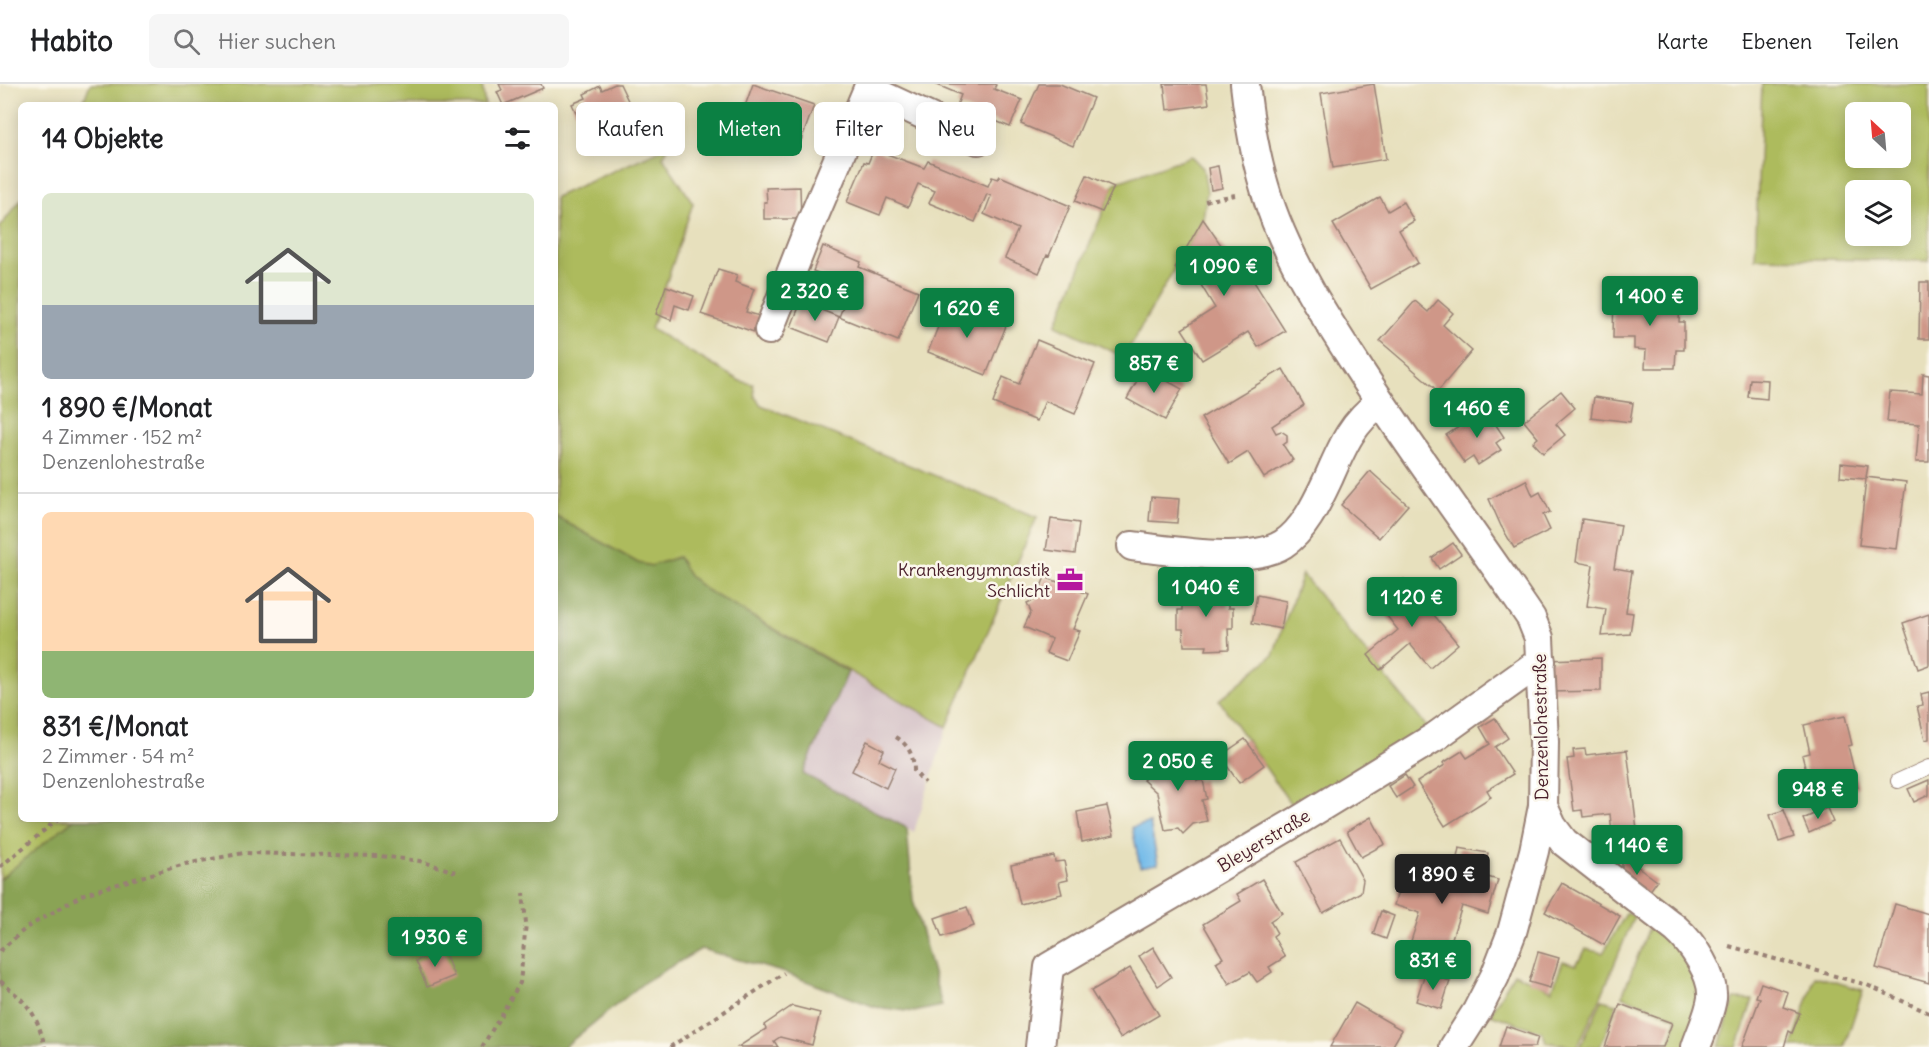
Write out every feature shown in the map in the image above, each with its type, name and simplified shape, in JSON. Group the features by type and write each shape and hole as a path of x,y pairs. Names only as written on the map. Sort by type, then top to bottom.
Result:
{"street":[{"name":"Denzenlohestraße","path":"1245,84 1255,147 1265,190 1294,262 1318,305 1380,402 1531,618 1539,638 1545,742 1543,806 1534,851 1512,932 1495,976 1477,1011 1454,1047"},
{"path":"769,330 808,230 869,87 916,110"},
{"path":"1132,546 1241,555 1264,552 1282,545 1300,530 1357,422 1380,402"},
{"name":"Bleyerstraße","path":"1040,1047 1049,967 1301,819 1435,737 1541,661"},
{"path":"1543,806 1552,826 1564,842 1676,929 1698,955 1709,981 1712,997 1696,1047"}],"lane":[{"path":"1898,781 1929,767"}],"path":[{"path":"896,737 909,749 914,771 925,783"},
{"path":"0,867 54,822"},
{"path":"0,951 26,928 84,894 185,864 244,853 380,856 420,861 459,873"},
{"path":"482,1047 520,983 526,923 522,893"},
{"path":"1728,946 1867,985 1929,1013"},
{"path":"670,1047 784,973"},
{"path":"0,981 28,1004 39,1024 45,1047"}],"shaded area":[{"path":"848,672 947,727 914,832 803,774"}],"green space":[{"path":"90,84 482,84 485,102 83,102"},
{"path":"1762,84 1929,84 1929,261 1755,258"},
{"path":"647,156 664,156 693,203 651,329 740,381 753,384 755,397 761,405 1037,517 947,727 706,590 689,576 678,557 651,566 638,563 558,518 558,196"},
{"path":"1191,156 1203,168 1207,192 1203,219 1124,357 1056,325 1115,183"},
{"path":"18,203 18,822 70,822 0,879 0,227"},
{"path":"558,518 638,563 651,566 678,557 689,576 706,590 848,672 803,774 907,828 913,900 942,1006 914,1012 875,1007 785,973 701,949 646,981 564,1047 0,1047 0,879 70,822 558,822"},
{"path":"1302,574 1435,737 1301,819 1219,700 1273,655"},
{"path":"1627,912 1634,916 1601,997 1577,1047 1546,1042 1543,1032 1490,1014 1514,973 1552,990 1563,961 1576,965 1586,949 1603,953"},
{"path":"1650,925 1680,947 1701,993 1687,1047 1668,1047 1677,1018 1622,996"},
{"path":"1815,976 1863,990 1844,1047 1792,1047"},
{"path":"1734,999 1753,1000 1737,1047 1719,1047"},
{"path":"1602,1000 1617,1004 1600,1047 1580,1047"}],"water":[{"path":"1150,823 1158,864 1140,867 1132,827"}],"building":[{"path":"499,84 541,84 543,88 510,102 502,102 497,92 502,90"},
{"path":"620,84 629,102 577,102 586,98 584,94 600,86 602,90"},
{"path":"753,84 814,105 802,138 802,102 746,102"},
{"path":"935,84 994,84 996,85 994,89 1022,100 1010,127 996,121 996,102 958,102 961,95"},
{"path":"1039,84 1060,84 1093,98 1073,146 1021,124"},
{"path":"1164,84 1206,84 1209,104 1167,110"},
{"path":"1374,84 1386,159 1333,168 1321,93"},
{"path":"871,156 892,156 924,168 928,161 988,186 992,177 998,179 1000,176 1070,206 1049,256 1047,255 1039,273 1005,258 1018,229 984,214 991,196 987,194 975,222 929,203 935,191 918,184 908,207 887,198 880,215 847,202 864,162 868,163"},
{"path":"1218,166 1222,188 1211,190 1208,168"},
{"path":"1087,175 1114,187 1102,212 1075,201"},
{"path":"800,187 801,219 764,219 764,202 767,202 766,188"},
{"path":"1380,197 1388,211 1403,202 1414,221 1399,230 1418,263 1371,289 1333,224"},
{"path":"1203,219 1235,265 1241,261 1285,331 1258,347 1248,332 1202,360 1182,329 1215,308 1198,280 1190,286 1175,268"},
{"path":"823,246 861,262 859,267 918,291 898,341 839,317 851,286 813,271"},
{"path":"718,269 737,275 735,282 754,289 746,312 763,317 757,333 701,314"},
{"path":"1920,282 1929,282 1929,339 1919,339"},
{"path":"666,286 694,296 689,310 675,305 671,320 656,314"},
{"path":"1614,293 1658,293 1658,301 1680,302 1679,322 1684,322 1684,350 1676,350 1675,368 1645,368 1646,350 1634,349 1634,338 1613,338"},
{"path":"1438,300 1453,313 1443,325 1472,351 1438,391 1380,341 1415,301 1428,312"},
{"path":"801,302 839,317 829,342 791,327"},
{"path":"948,302 1006,326 986,375 928,352"},
{"path":"1037,340 1095,364 1075,414 1045,401 1037,421 993,403 1003,377 1019,384"},
{"path":"1144,368 1182,389 1165,420 1127,399"},
{"path":"1283,369 1304,405 1272,426 1276,433 1281,431 1287,435 1287,442 1283,445 1293,460 1264,478 1248,452 1229,464 1201,418"},
{"path":"1923,374 1929,375 1929,462 1916,462 1919,424 1887,422 1890,392 1922,394"},
{"path":"1750,379 1768,380 1767,399 1748,397"},
{"path":"1561,391 1575,408 1556,424 1565,435 1543,453 1533,442 1538,438 1524,421"},
{"path":"1594,397 1633,403 1630,422 1591,417"},
{"path":"1486,410 1504,437 1496,443 1501,450 1478,465 1473,457 1464,463 1446,435"},
{"path":"1841,463 1868,466 1866,477 1906,482 1897,549 1859,545 1866,479 1840,477"},
{"path":"1370,471 1408,505 1379,538 1341,505"},
{"path":"1526,480 1533,496 1540,492 1550,512 1543,515 1550,530 1514,548 1489,499"},
{"path":"1151,497 1179,499 1177,523 1149,521"},
{"path":"1051,519 1079,523 1075,554 1046,550"},
{"path":"1582,519 1621,525 1614,568 1632,571 1626,612 1633,613 1630,634 1602,636 1606,609 1587,606 1593,565 1576,562"},
{"path":"1453,543 1461,554 1439,569 1432,558"},
{"path":"1045,577 1088,594 1073,629 1080,631 1067,661 1046,653 1052,639 1024,627 1031,612 1027,603 1036,599"},
{"path":"1404,579 1458,644 1430,668 1410,644 1380,670 1368,655 1398,630 1376,602"},
{"path":"1182,589 1228,589 1228,608 1233,608 1233,628 1228,628 1229,649 1206,650 1207,646 1184,646 1183,629 1178,629 1178,610 1182,610"},
{"path":"1257,595 1286,601 1281,629 1252,623"},
{"path":"1929,614 1929,665 1918,669 1903,623"},
{"path":"1601,658 1601,691 1549,692 1548,660"},
{"path":"1929,692 1929,739 1925,740 1917,706 1923,705 1921,694"},
{"path":"1845,716 1852,745 1848,746 1858,787 1820,796 1815,774 1807,775 1802,755 1810,753 1804,725"},
{"path":"1495,718 1508,738 1495,747 1513,774 1487,790 1491,797 1445,826 1417,782 1445,765 1443,763 1462,751 1467,758 1490,744 1480,727"},
{"path":"1245,739 1264,765 1239,783 1220,756"},
{"path":"867,741 884,750 879,760 895,768 886,788 852,771"},
{"path":"1585,749 1586,755 1627,750 1637,829 1612,832 1610,814 1583,817 1582,810 1574,811 1567,759 1574,758 1573,750"},
{"path":"1192,754 1198,775 1196,775 1197,781 1203,780 1207,799 1202,800 1207,821 1193,824 1183,834 1178,828 1165,830 1157,793 1143,780 1152,772 1150,764"},
{"path":"1405,775 1413,787 1396,798 1388,786"},
{"path":"1929,780 1929,795 1914,802 1908,789"},
{"path":"1107,806 1114,835 1082,842 1077,812"},
{"path":"1827,808 1833,822 1809,833 1803,819"},
{"path":"1784,810 1794,837 1779,842 1770,815"},
{"path":"1371,817 1385,844 1361,857 1347,831"},
{"path":"1340,838 1363,880 1361,892 1323,913 1296,862"},
{"path":"1459,848 1488,853 1484,872 1455,867"},
{"path":"1622,855 1657,881 1647,895 1622,877"},
{"path":"1054,856 1055,862 1064,861 1068,880 1059,882 1062,894 1020,904 1011,865"},
{"path":"1404,870 1465,888 1470,872 1498,880 1488,914 1462,906 1448,951 1411,941 1420,913 1394,905"},
{"path":"1262,879 1282,913 1270,921 1277,933 1273,936 1285,957 1269,967 1272,972 1257,982 1250,972 1229,984 1216,962 1223,958 1203,924 1241,901 1237,894"},
{"path":"1562,883 1620,916 1604,945 1545,912"},
{"path":"1895,904 1929,914 1929,983 1876,968"},
{"path":"967,907 974,926 942,937 935,918"},
{"path":"1381,911 1394,916 1386,939 1373,934"},
{"path":"1153,947 1171,977 1158,986 1139,956"},
{"path":"443,949 454,976 427,987 416,961"},
{"path":"1538,952 1559,958 1550,988 1529,982"},
{"path":"1130,968 1159,1015 1120,1038 1091,991"},
{"path":"1425,973 1450,981 1441,1009 1416,1001"},
{"path":"1761,983 1788,992 1783,1007 1800,1013 1792,1033 1789,1031 1784,1047 1742,1047 1760,998 1756,997"},
{"path":"1355,1003 1402,1030 1392,1047 1330,1047"},
{"path":"1620,1004 1672,1023 1663,1047 1605,1047"},
{"path":"792,1006 820,1013 812,1045 780,1037 774,1041 778,1047 738,1047 766,1029 764,1025"},
{"path":"1506,1026 1538,1037 1535,1047 1499,1047"}],"place":[{"name":"Krankengymnastik Schlicht","path":"1070,580"}]}
